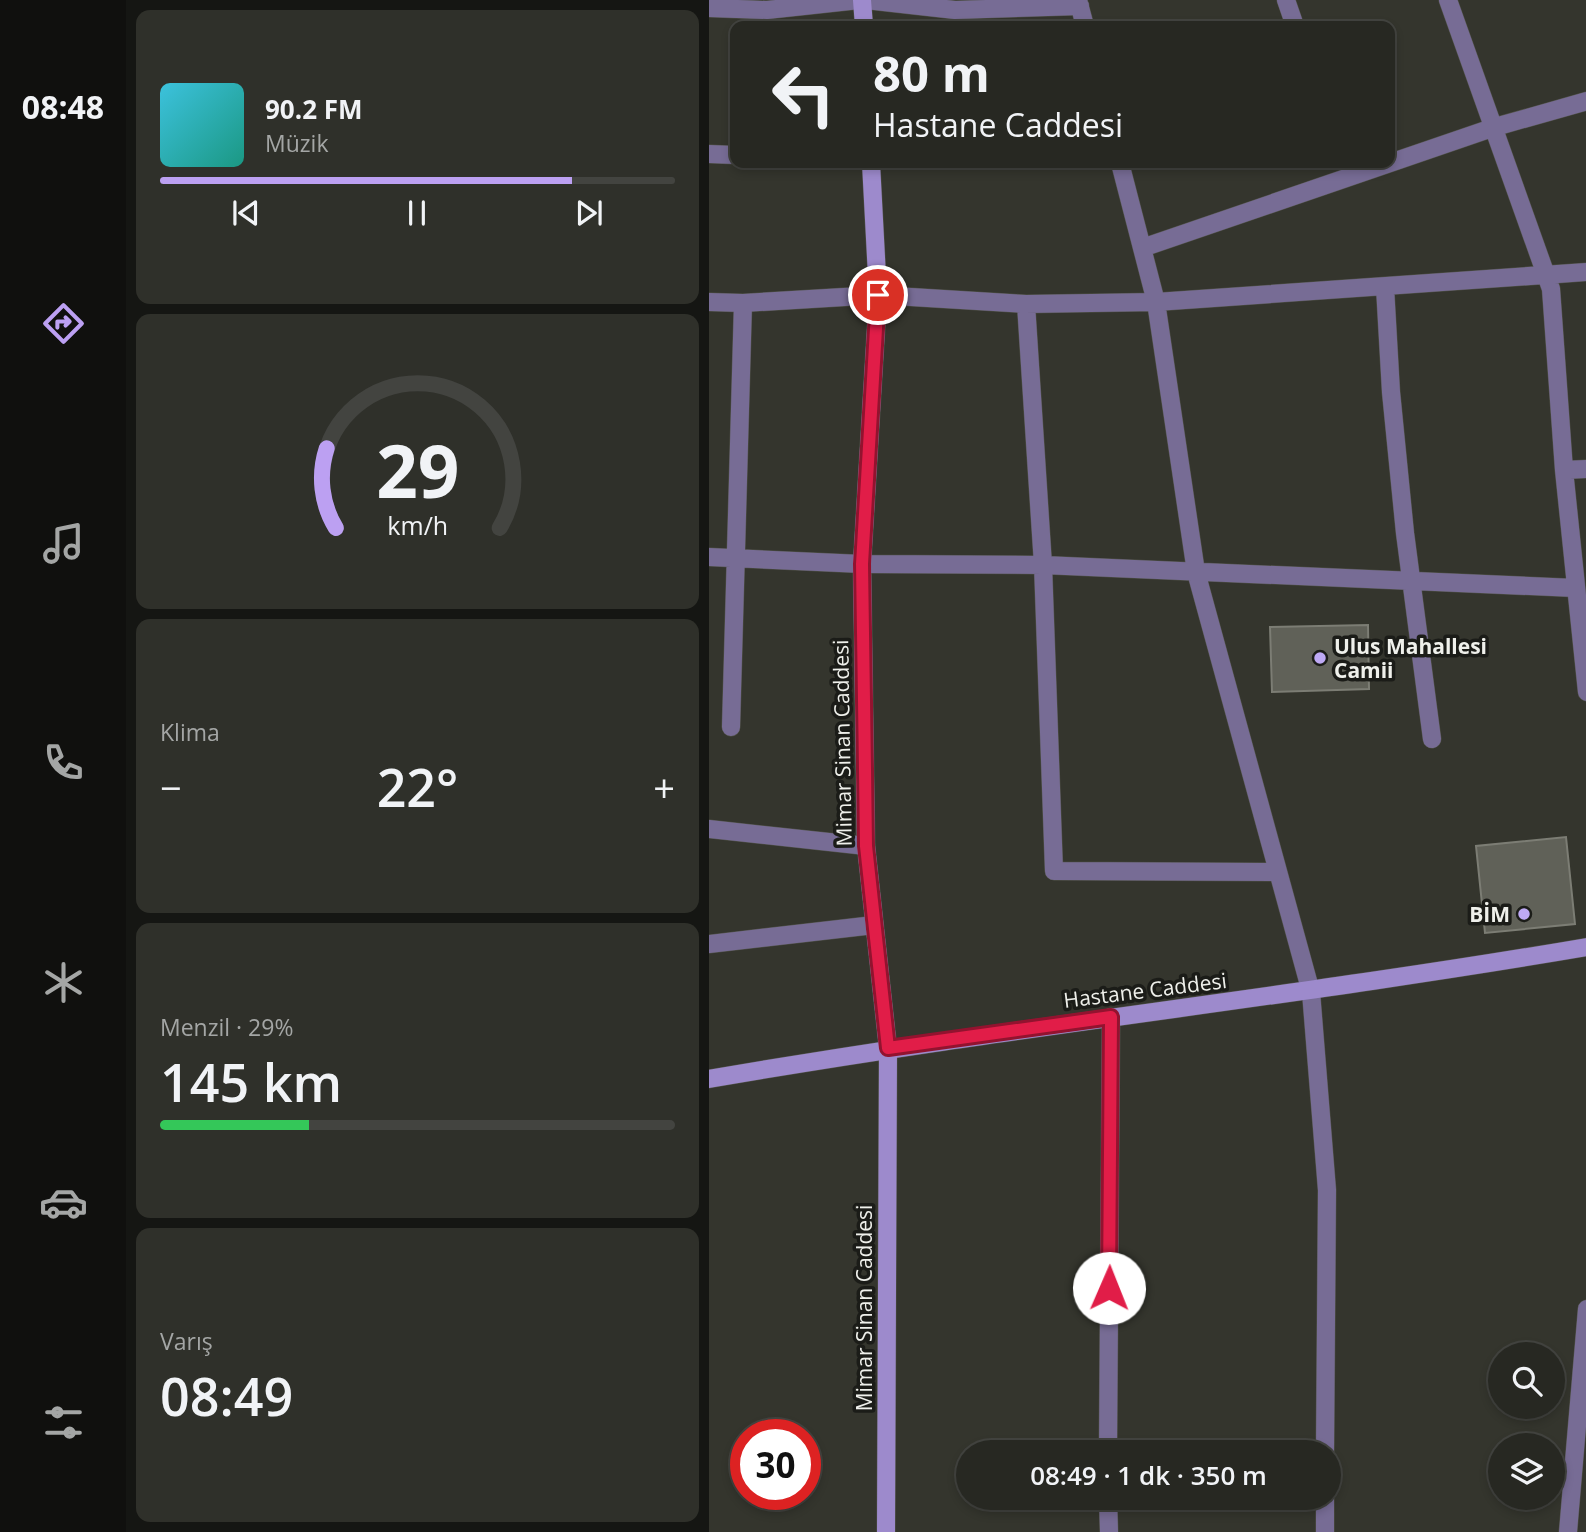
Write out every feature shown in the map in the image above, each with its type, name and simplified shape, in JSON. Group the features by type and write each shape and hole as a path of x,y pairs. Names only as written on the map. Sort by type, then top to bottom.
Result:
{"street":[{"path":"862,0 864,21"},
{"path":"709,8 767,10 862,0 955,10 1079,3 1084,21"},
{"path":"1286,0 1293,21"},
{"path":"1447,0 1495,127 1551,289 1564,470 1586,692"},
{"path":"1395,156 1586,101"},
{"path":"709,153 730,155"},
{"name":"Mimar Sinan Caddesi","path":"872,168 878,295 862,564 866,846 888,1048 886,1532"},
{"path":"1121,168 1156,302 1196,572 1311,992 1327,1190 1325,1440"},
{"path":"1142,248 1341,171"},
{"path":"709,302 743,303 878,295 1026,304 1156,302 1586,272"},
{"path":"1385,287 1391,391 1432,739"},
{"path":"731,727 743,303"},
{"path":"1026,304 1043,565 1054,871 1278,872"},
{"path":"1564,470 1586,469"},
{"path":"709,556 862,564 1043,565 1575,588"},
{"path":"709,829 866,846"},
{"path":"709,944 873,925"},
{"name":"Hastane Caddesi","path":"709,1079 888,1048 1311,992 1586,947"},
{"path":"1108,1440 1111,1017"},
{"path":"1568,1532 1579,1494 1586,1308"},
{"path":"1109,1510 1109,1532"},
{"path":"1325,1510 1325,1532"}],"building":[{"name":"Ulus Mahallesi Camii","path":"1368,625 1369,689 1272,692 1270,627"},
{"path":"1566,837 1575,924 1485,933 1476,846"}],"place":[{"name":"Ulus Mahallesi Camii","path":"1320,658"},
{"name":"BİM","path":"1524,914"}],"route":[{"path":"878,295 862,564 866,846 888,1048 1111,1017 1109,1288"}]}
